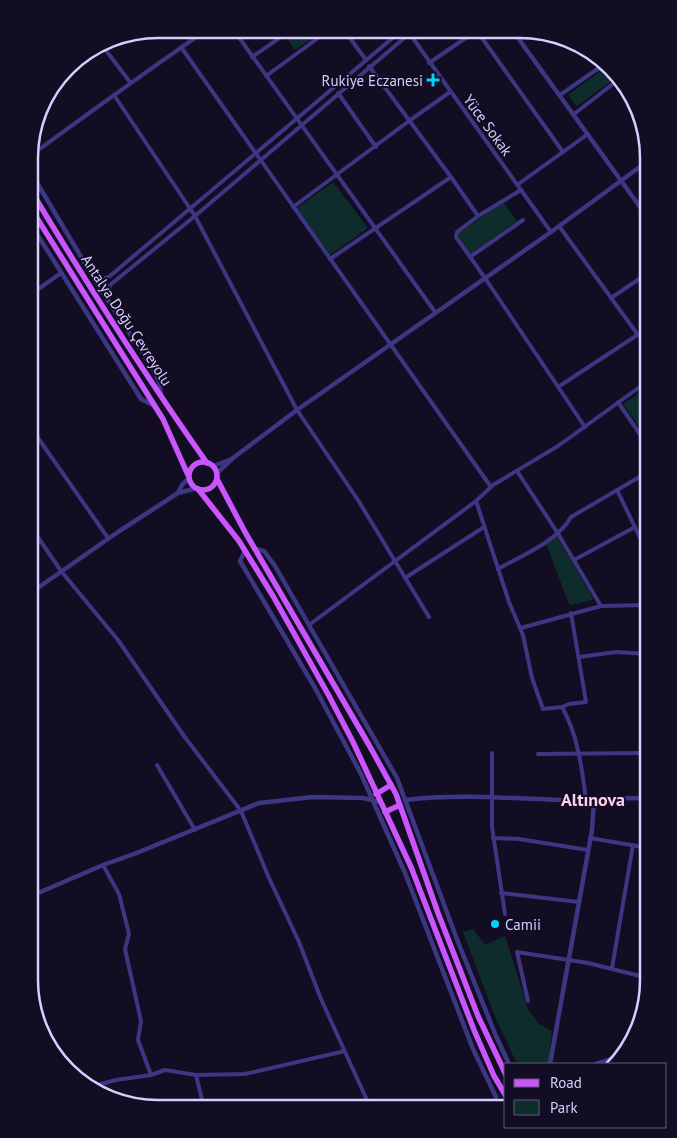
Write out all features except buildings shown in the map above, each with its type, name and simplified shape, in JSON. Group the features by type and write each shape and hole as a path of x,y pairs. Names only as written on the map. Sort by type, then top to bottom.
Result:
{"main road":[{"name":"Antalya Doğu Çevreyolu","path":"38,202 84,278 207,463"},
{"name":"Antalya Doğu Çevreyolu","path":"38,220 163,418 189,476"},
{"path":"504,1071 493,1049 438,913 399,803 391,786 255,549 216,477 213,466 202,462 195,464 189,476 191,484 198,489 245,551 273,596 353,742 411,867 485,1057 504,1094"},
{"path":"198,489 211,487 216,477"},
{"path":"376,794 391,786"},
{"path":"385,812 399,803"}],"street":[{"path":"39,150 130,82 194,38"},
{"path":"239,38 435,312"},
{"path":"252,57 279,38"},
{"path":"266,76 318,38"},
{"path":"350,38 366,60"},
{"path":"96,282 110,276 392,38"},
{"path":"107,299 110,286 261,161 401,38"},
{"name":"Yüce Sokak","path":"412,38 551,232"},
{"path":"429,63 466,38"},
{"path":"481,38 564,152"},
{"path":"519,38 640,207"},
{"path":"181,47 491,487"},
{"path":"105,50 130,82"},
{"path":"370,66 478,216"},
{"path":"560,95 599,69"},
{"path":"574,114 614,83"},
{"path":"293,207 376,147 409,120 450,92"},
{"path":"338,93 376,147"},
{"path":"114,95 195,216 297,410 358,500 430,617"},
{"path":"517,185 588,134"},
{"path":"216,477 233,458 297,410 551,232 640,167"},
{"path":"330,259 451,176"},
{"path":"38,184 96,282 155,372 160,385 161,396"},
{"path":"520,190 478,216 455,234 584,427"},
{"path":"470,257 523,220"},
{"path":"558,387 638,335 559,226"},
{"path":"38,236 141,399 155,406"},
{"path":"38,289 61,273"},
{"path":"611,298 640,279"},
{"path":"309,625 476,501 491,487 558,446 640,387"},
{"path":"618,402 640,434"},
{"path":"38,437 108,538"},
{"path":"213,466 233,458"},
{"path":"517,471 557,532 601,606"},
{"path":"178,493 189,476"},
{"path":"498,569 543,544 567,524 571,517 640,477"},
{"path":"38,588 108,538 178,493 198,489"},
{"path":"617,490 640,537"},
{"path":"476,501 509,602 524,635 532,678 543,709 586,702 572,613"},
{"path":"405,578 484,527"},
{"path":"574,560 635,528"},
{"path":"38,537 61,571 118,640 184,736 241,811 269,878 299,942 321,999 367,1100"},
{"path":"255,549 264,551 397,778 425,857 509,1063"},
{"path":"245,551 240,561 277,622 362,774 405,873 473,1049 496,1097"},
{"path":"520,628 601,606 639,606"},
{"path":"579,657 616,652 639,653"},
{"path":"562,707 567,716 579,755 586,800"},
{"path":"492,753 493,838 505,914"},
{"path":"538,754 639,753"},
{"path":"157,765 195,830"},
{"path":"38,893 103,865 260,803 313,797 363,798 380,802"},
{"path":"399,803 405,800 426,798 492,797 586,800 639,798"},
{"path":"550,1063 590,838 594,800"},
{"path":"493,838 519,839 588,850"},
{"path":"590,838 639,846"},
{"path":"612,968 633,845"},
{"path":"103,865 119,894 129,934 125,950 141,1021 138,1040 151,1075"},
{"path":"501,893 579,902"},
{"path":"528,1001 516,952 569,959 639,976"},
{"path":"493,1049 496,1036"},
{"path":"473,1049 485,1057"},
{"path":"99,1085 151,1075 165,1070 196,1075 245,1074 345,1051"},
{"path":"196,1075 202,1100"}],"green space":[{"path":"287,38 312,38 295,50"},
{"path":"601,71 611,81 577,106 568,95"},
{"path":"333,182 368,228 330,255 297,208"},
{"path":"503,202 517,221 471,254 469,253 457,234"},
{"path":"640,393 640,427 623,404"},
{"path":"554,537 557,537 593,598 592,600 569,604 546,544"},
{"path":"473,929 485,945 505,936 528,1009 539,1024 552,1031 549,1063 517,1063 496,1019 463,932"}],"place":[{"name":"Rukiye Eczanesi","path":"433,80"},
{"name":"Camii","path":"495,924"}],"district":[{"name":"Altınova","path":"593,799"}]}
